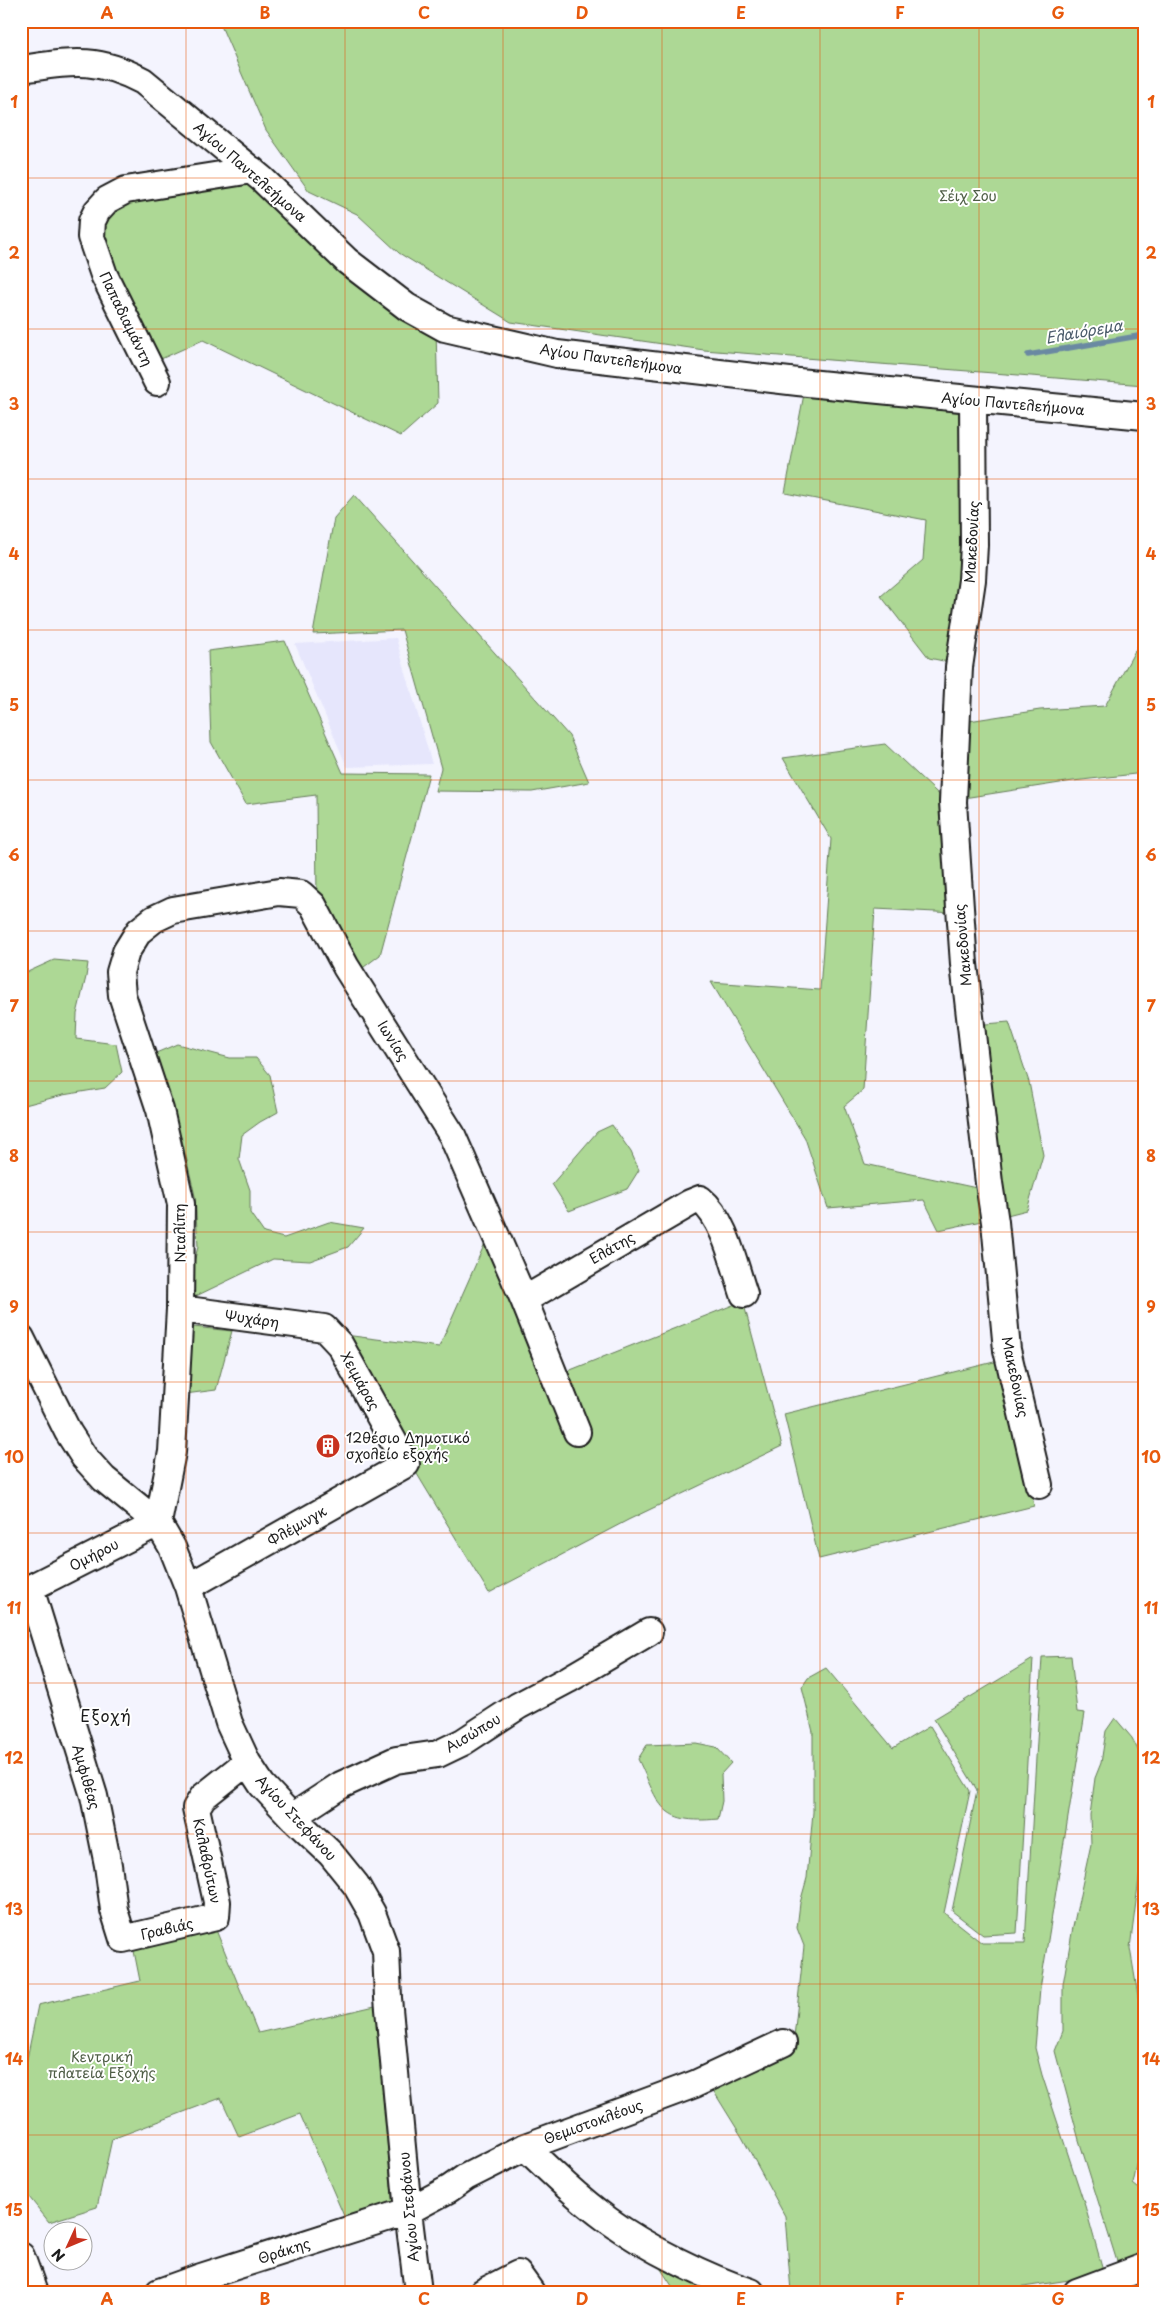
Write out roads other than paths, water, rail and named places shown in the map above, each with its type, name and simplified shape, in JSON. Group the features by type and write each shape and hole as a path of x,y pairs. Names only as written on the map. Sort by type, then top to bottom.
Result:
{"street":[{"name":"Αγίου Παντελεήμονα","path":"21,69 87,62 128,73 143,81 252,170 354,266 407,307 445,328 557,354 973,401 1144,416"},
{"name":"Παπαδιαμάντη","path":"157,382 104,275 91,237 92,221 107,200 126,190 252,170"},
{"name":"Μακεδονίας","path":"973,401 974,545 972,580 959,667 954,802 959,899 964,964 989,1183 996,1222 1007,1350 1039,1485"},
{"name":"Ιωνίας","path":"126,952 139,932 154,919 173,910 269,893 291,892 301,894 319,913 346,967 452,1134 524,1300 577,1432"},
{"name":"Νταλίπη","path":"126,952 120,972 122,995 160,1110 181,1204 180,1309 172,1452 158,1523"},
{"name":"Ελάτης","path":"524,1300 690,1203 700,1199 711,1209 727,1241 744,1294"},
{"name":"Ψυχάρη","path":"180,1309 324,1328"},
{"name":"Χειμάρας","path":"324,1328 340,1345 406,1464"},
{"name":"Αγίου Στεφάνου","path":"21,1338 68,1432 84,1457 104,1479 158,1523 172,1547 188,1587 229,1723 247,1762 262,1785 292,1818 331,1854 356,1886 372,1913 386,1951 388,1998 408,2211 418,2292"},
{"name":"Φλέμινγκ","path":"188,1587 406,1464"},
{"name":"Ομήρου","path":"30,1588 158,1523"},
{"name":"Αμφιθέας","path":"30,1588 71,1727 91,1787 108,1865 114,1910 123,1939"},
{"name":"Αισώπου","path":"292,1818 341,1785 388,1763 396,1760 438,1754 463,1742 518,1706 569,1679 649,1632"},
{"name":"Καλαβρύτων","path":"211,1919 216,1917 217,1902 196,1808 198,1802 203,1797 247,1762"},
{"name":"Γραβιάς","path":"123,1939 211,1919"},
{"name":"Θεμιστοκλέους","path":"408,2211 449,2189 466,2176 525,2147 695,2084 782,2043"},
{"path":"525,2147 572,2192 608,2221 647,2245 731,2286 751,2292"},
{"name":"Θράκης","path":"159,2292 218,2282 408,2211"},
{"path":"21,2256 34,2292"},
{"path":"1077,2292 1144,2267"},
{"path":"483,2292 518,2274 532,2292"}],"waterway":[{"name":"Ελαιόρεμα","path":"1028,355 1144,335"}],"place":[{"name":"12θέσιο Δημοτικό σχολείο εξοχής","path":"328,1446"}],"district":[{"name":"Εξοχή","path":"106,1716"}],"park label":[{"name":"Σέιχ Σου","path":"968,196"},
{"name":"Κεντρική πλατεία Εξοχής","path":"102,2066"}]}
